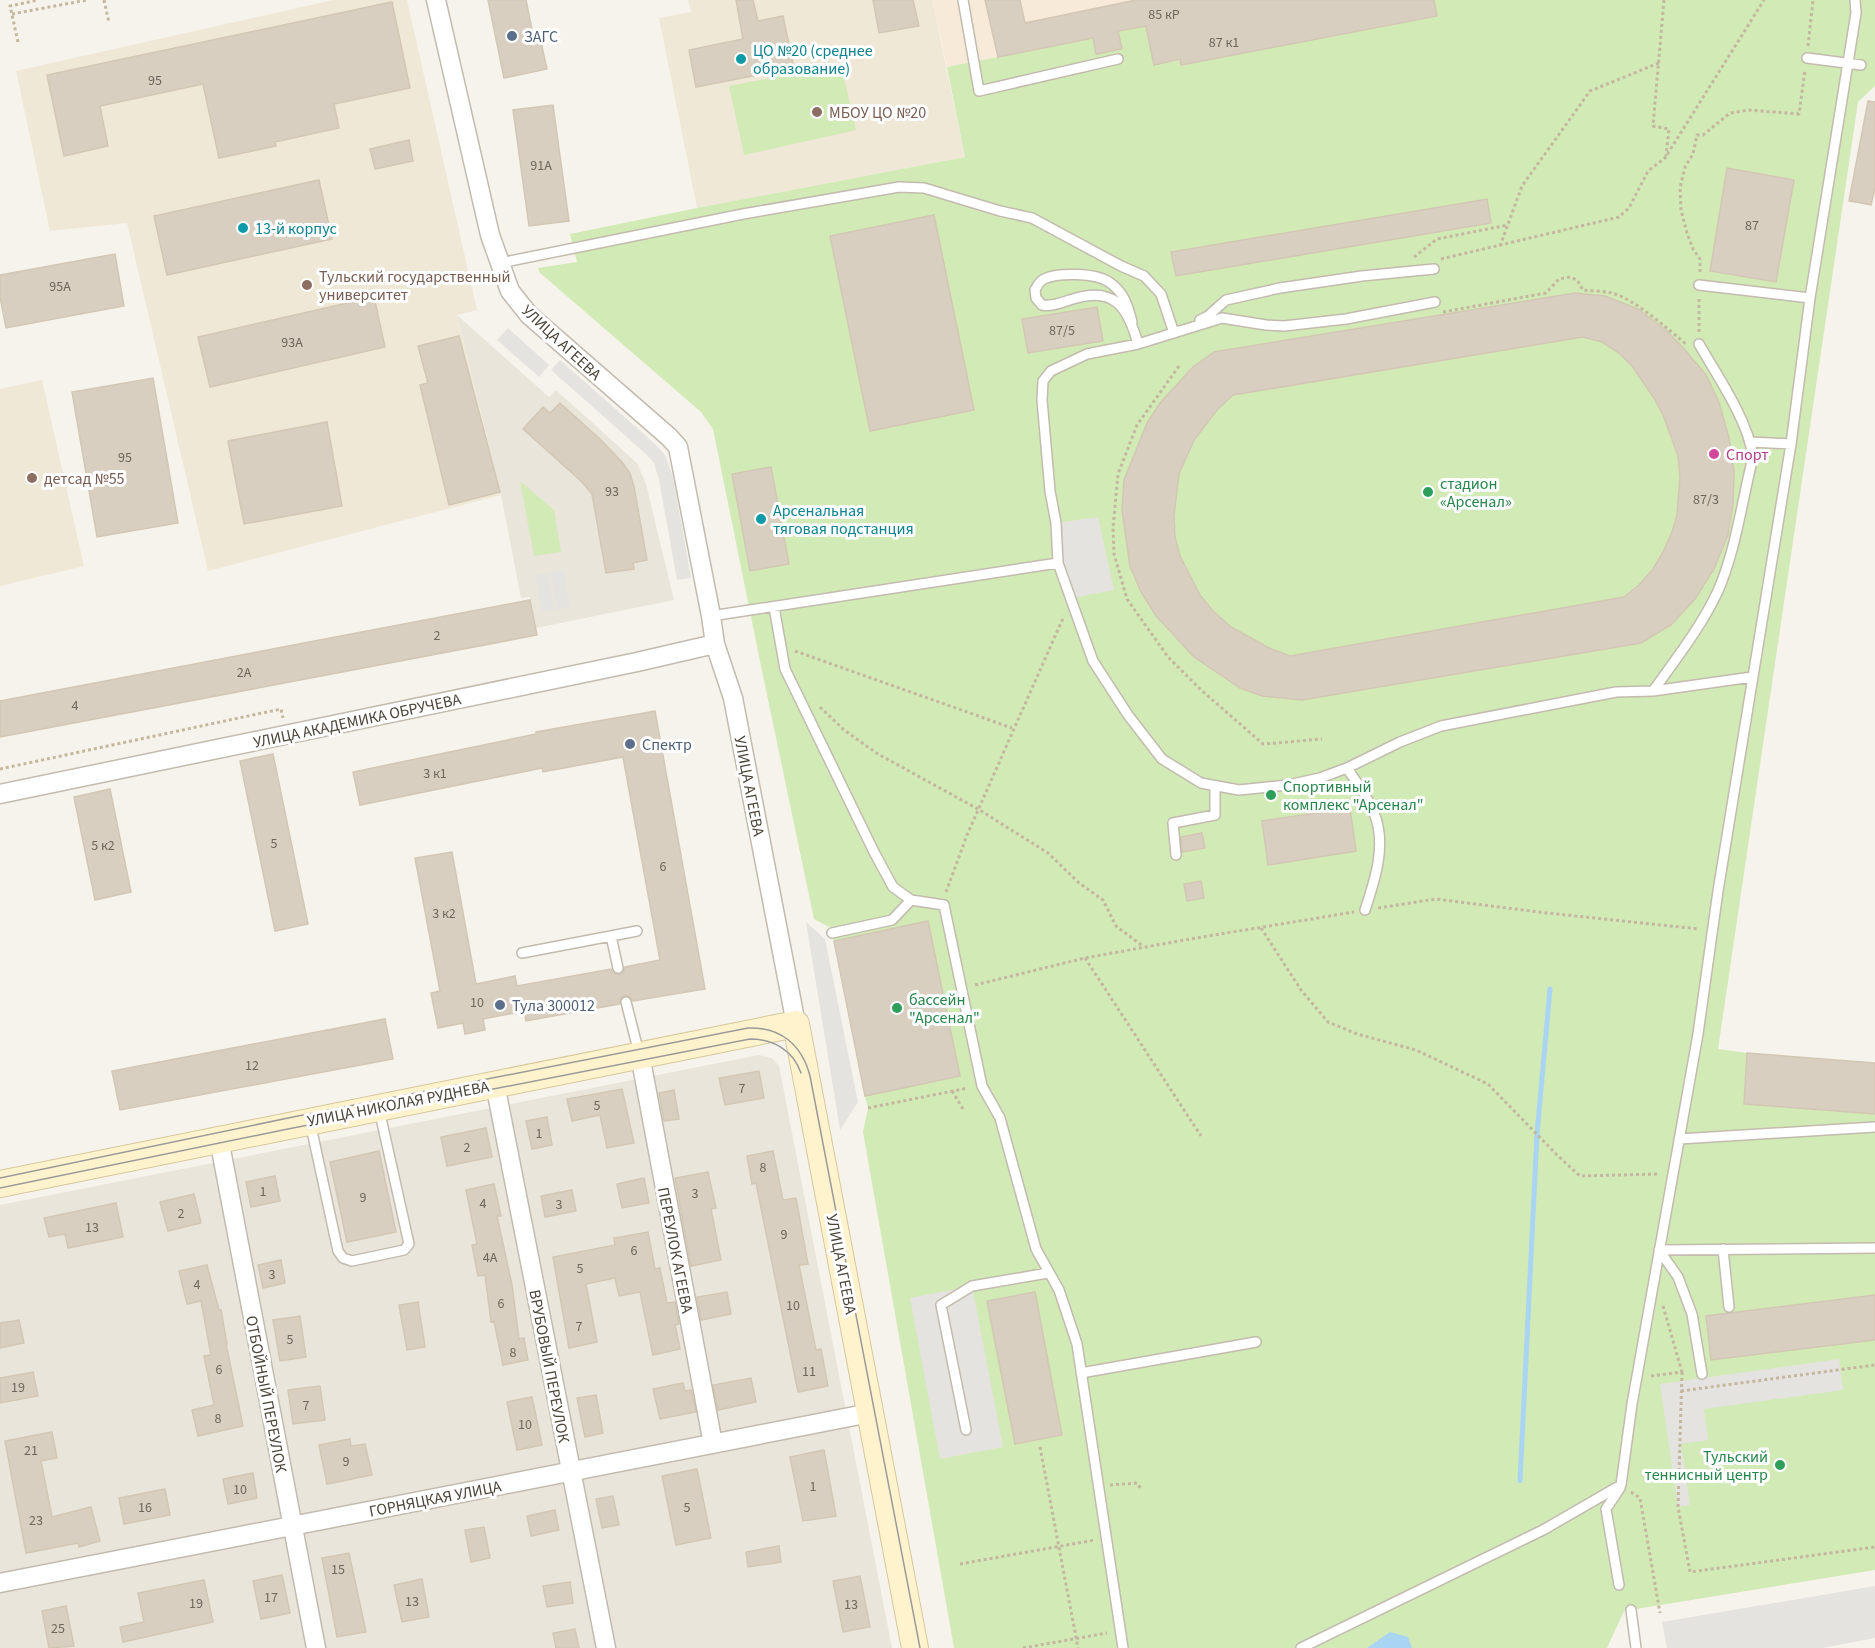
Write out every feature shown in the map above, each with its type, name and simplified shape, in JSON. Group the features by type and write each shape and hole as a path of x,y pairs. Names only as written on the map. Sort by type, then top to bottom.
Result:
{"street":[{"name":"УЛИЦА АГЕЕВА","path":"436,0 490,235 510,291 529,315 669,436 678,447 715,644 733,698 915,1648"},
{"name":"УЛИЦА АКАДЕМИКА ОБРУЧЕВА","path":"0,794 715,644"},
{"name":"УЛИЦА НИКОЛАЯ РУДНЕВА","path":"0,1184 219,1139 314,1140 378,1107 796,1024"},
{"name":"ПЕРЕУЛОК АГЕЕВА","path":"640,1055 713,1444"},
{"name":"ВРУБОВЫЙ ПЕРЕУЛОК","path":"495,1084 606,1648"},
{"name":"ОТБОЙНЫЙ ПЕРЕУЛОК","path":"219,1139 316,1648"},
{"name":"ГОРНЯЦКАЯ УЛИЦА","path":"0,1583 870,1413"}],"lane":[{"path":"963,0 979,91 1118,59"},
{"path":"1619,1585 1606,1509 1621,1485 1632,1404 1698,1034 1718,891 1791,444 1810,298 1856,13 1855,0"},
{"path":"1807,58 1861,65"},
{"path":"500,263 743,214 899,186 924,188 1000,211 1032,218 1144,276 1161,294 1174,333"},
{"path":"1174,333 1208,316 1226,300 1280,288 1434,269"},
{"path":"1132,322 1112,297 1099,294 1049,306 1042,305 1036,298 1035,290 1043,280 1053,276 1090,275 1108,280 1126,301 1132,322 1138,344"},
{"path":"1699,285 1810,298"},
{"path":"1435,302 1346,319 1284,326 1222,318 1138,344 1087,354 1051,371 1043,381 1042,400 1059,563 1093,661 1128,716 1162,759 1201,783 1215,786 1239,790 1288,785 1320,778 1347,768 1400,741 1440,726 1616,692 1653,691 1752,677"},
{"path":"1653,691 1695,632 1718,591 1729,558 1753,457 1751,442 1743,424 1699,344"},
{"path":"1751,442 1791,444"},
{"path":"711,616 1059,563"},
{"path":"774,607 785,669 893,887 911,900 944,905 982,1086 1000,1118 1036,1249 1059,1290 1077,1344 1123,1648"},
{"path":"1347,768 1374,813 1381,841 1374,881 1365,910"},
{"path":"1176,855 1173,823 1215,815 1215,786"},
{"path":"832,933 892,920 911,900"},
{"path":"522,953 638,931"},
{"path":"611,936 618,968"},
{"path":"627,1002 640,1055"},
{"path":"314,1140 340,1255 352,1261 404,1250 409,1242 378,1107"},
{"path":"1679,1139 1875,1127"},
{"path":"1659,1250 1875,1248"},
{"path":"1723,1249 1730,1307"},
{"path":"1659,1250 1678,1277 1692,1314 1702,1374"},
{"path":"966,1430 941,1305 972,1286 1048,1273"},
{"path":"1081,1373 1256,1342"},
{"path":"1301,1648 1543,1530 1621,1485"},
{"path":"1630,1610 1636,1648"}],"path":[{"path":"18,42 10,6 38,0"},
{"path":"12,14 87,0"},
{"path":"104,0 109,23"},
{"path":"1664,0 1653,126 1669,129 1665,158"},
{"path":"1434,269 1432,261 1619,217 1629,208 1647,171 1665,158 1764,0"},
{"path":"1435,302 1436,314 1546,293 1559,279 1570,277 1577,280 1583,290 1611,293 1624,298 1670,331 1699,356 1700,259 1693,249 1681,210 1680,188 1685,167 1693,154 1697,135 1703,135 1730,113 1749,110 1799,114 1813,0"},
{"path":"1500,246 1522,186 1590,91 1659,63"},
{"path":"1394,273 1437,239 1508,225"},
{"path":"1179,366 1137,425 1118,474 1113,528 1114,554 1127,599 1168,657 1263,744 1322,739"},
{"path":"944,905 947,887 978,809 1072,598"},
{"path":"794,650 1013,728"},
{"path":"813,699 844,730 878,754 978,809 1048,853 1078,882 1103,900 1116,926 1144,947"},
{"path":"962,988 1084,958 1436,899 1713,930"},
{"path":"1261,927 1301,990 1328,1022 1357,1034 1416,1050 1488,1084 1580,1176 1673,1174"},
{"path":"1084,958 1201,1136"},
{"path":"868,1108 982,1086"},
{"path":"952,1091 963,1109"},
{"path":"1655,1275 1682,1374 1678,1507 1690,1572 1875,1547"},
{"path":"1681,1391 1875,1365"},
{"path":"1658,1376 1682,1374"},
{"path":"1040,1447 1078,1648"},
{"path":"1099,1485 1137,1483 1141,1489"},
{"path":"1621,1485 1640,1498 1660,1613"},
{"path":"960,1564 1107,1538"},
{"path":"1023,1648 1120,1631"}],"shaded area":[{"name":"Тульский государственный университет","path":"333,0 407,0 477,310 457,315 501,495 208,571 127,223 50,231 16,71"},
{"name":"МБОУ ЦО №20","path":"688,0 932,0 965,157 697,208 659,18 691,12"},
{"path":"932,0 1267,0 1118,31 1096,54 1093,38 947,67"},
{"path":"457,315 549,397 556,390 637,463 646,484 674,600 536,628 530,597 521,598 501,495"},
{"path":"508,328 549,365 539,377 497,340"},
{"path":"560,360 665,455 673,477 691,578 677,580 654,463 551,370"},
{"name":"детсад №55","path":"42,380 84,566 0,586 0,389"},
{"path":"1098,517 1114,590 1072,598 1058,563 1056,523"},
{"path":"563,570 570,607 557,610 550,572"},
{"path":"548,573 555,610 542,612 535,575"},
{"path":"806,922 825,939 858,1102 840,1130"},
{"path":"759,1055 772,1058 779,1066 892,1648 0,1648 0,1205"},
{"path":"972,1286 1003,1447 940,1459 910,1298"},
{"path":"1839,1359 1843,1390 1704,1409 1708,1440 1681,1444 1690,1505 1678,1507 1660,1384"},
{"path":"1875,1586 1875,1638 1822,1648 1667,1648 1662,1622"}],"green space":[{"name":"Спортивный комплекс \"Арсенал\"","path":"1434,0 1875,0 1875,86 1858,102 1718,1049 1875,1063 1875,1570 1624,1611 1607,1648 954,1648 863,1132 868,1108 831,928 814,919 713,429 701,412 539,272 538,268 577,262 570,234 965,157 947,67 1093,38 1096,53 1118,31 1146,25 1154,65 1180,59 1181,65 1437,16"},
{"path":"841,64 856,130 744,155 729,86"},
{"path":"520,481 554,510 561,552 534,556"}],"water":[{"path":"1390,1632 1408,1637 1412,1648 1367,1648"}],"building":[{"path":"488,0 526,0 533,34 539,33 547,69 504,78"},
{"name":"ЦО №20 (среднее образование)","path":"736,0 753,0 758,21 783,16 794,68 696,87 689,50 743,39"},
{"path":"873,0 913,0 919,26 879,33"},
{"path":"985,0 1020,0 1025,23 1136,0 1434,0 1437,16 1181,65 1180,59 1154,65 1146,26 1118,31 1122,49 1096,54 1093,38 998,57"},
{"path":"392,2 410,88 334,104 339,128 275,142 276,146 219,158 203,84 100,106 108,146 64,156 47,75"},
{"path":"1868,101 1875,102 1875,188 1871,205 1849,201"},
{"path":"553,105 569,221 529,226 513,110"},
{"path":"409,140 413,161 375,169 370,149"},
{"path":"1727,168 1794,180 1776,282 1710,271"},
{"name":"13-й корпус","path":"319,180 332,239 167,275 154,216"},
{"path":"1487,199 1491,223 1176,276 1171,252"},
{"path":"934,215 974,410 870,431 830,236"},
{"path":"115,254 124,306 6,328 0,297 0,275"},
{"path":"1575,293 1605,296 1638,309 1667,331 1706,375 1719,402 1729,438 1734,471 1733,504 1728,535 1714,569 1695,599 1671,625 1641,643 1302,700 1262,696 1240,688 1194,657 1156,616 1141,592 1130,566 1122,510 1124,480 1147,423 1160,403 1193,367 1214,352","holes":["1583,337 1602,342 1619,353 1632,366 1654,398 1663,415 1678,456 1680,477 1677,515 1663,552 1653,569 1624,597 1290,656 1269,648 1231,627 1200,595 1180,556 1175,537 1174,516 1179,474 1194,440 1217,410 1233,395"]},
{"path":"374,297 385,347 210,387 198,337"},
{"path":"1097,307 1103,341 1028,353 1022,319"},
{"path":"459,336 500,492 449,505 420,385 428,383 418,346"},
{"path":"153,378 178,523 97,537 72,392"},
{"path":"560,403 601,440 630,473 647,560 633,563 634,569 606,573 592,494 582,482 523,429 543,407 550,413"},
{"path":"327,422 342,506 244,524 228,441"},
{"name":"Арсенальная тяговая подстанция","path":"771,467 789,564 750,571 732,474"},
{"path":"530,600 537,635 0,737 0,701"},
{"path":"655,711 705,989 633,1001 625,995 619,1004 526,1021 524,1011 483,1019 485,1030 465,1034 463,1023 438,1028 431,993 440,991 415,858 452,852 476,984 515,976 517,986 611,969 613,973 619,975 623,973 625,967 660,960 623,757 543,772 542,768 360,805 353,772 536,734 536,732"},
{"path":"273,754 308,924 275,931 240,761"},
{"path":"110,789 131,892 95,900 74,797"},
{"path":"1350,808 1356,851 1268,865 1262,821"},
{"path":"1202,833 1205,848 1182,852 1181,837"},
{"path":"1201,881 1204,898 1187,901 1184,884"},
{"name":"бассейн \"Арсенал\"","path":"928,921 960,1076 865,1096 834,941"},
{"path":"385,1019 393,1059 120,1110 112,1071"},
{"path":"1747,1053 1875,1063 1875,1114 1744,1104"},
{"path":"759,1071 764,1098 725,1105 719,1078"},
{"path":"622,1089 634,1143 607,1148 600,1115 572,1121 567,1099"},
{"path":"674,1090 679,1119 664,1121 659,1093"},
{"path":"547,1117 552,1145 532,1149 526,1121"},
{"path":"486,1128 492,1157 447,1166 441,1137"},
{"path":"379,1151 396,1232 347,1242 330,1162"},
{"path":"773,1151 783,1200 796,1198 808,1264 799,1265 816,1350 821,1349 828,1386 798,1392 756,1183 752,1184 747,1156"},
{"path":"708,1172 716,1208 711,1209 721,1260 691,1266 675,1178"},
{"path":"275,1176 280,1201 251,1207 246,1182"},
{"path":"644,1178 649,1203 622,1208 617,1184"},
{"path":"494,1184 501,1216 497,1216 512,1285 519,1339 524,1338 528,1360 503,1365 494,1321 491,1322 485,1275 478,1276 472,1245 477,1244 466,1190"},
{"path":"572,1190 576,1211 545,1217 541,1196"},
{"path":"194,1194 201,1223 168,1231 160,1202"},
{"path":"116,1203 123,1237 68,1248 65,1234 49,1237 44,1218"},
{"path":"648,1232 655,1269 660,1268 667,1303 675,1302 679,1324 675,1325 680,1349 653,1355 640,1292 619,1296 615,1278 586,1284 597,1342 569,1348 553,1257 615,1245 614,1238"},
{"path":"281,1260 285,1283 263,1288 258,1265"},
{"path":"207,1265 219,1310 221,1310 243,1426 198,1436 192,1410 214,1405 204,1356 211,1355 201,1301 187,1304 179,1271"},
{"path":"727,1292 731,1314 701,1320 697,1297"},
{"path":"1035,1292 1062,1435 1015,1444 987,1301"},
{"path":"1875,1295 1875,1340 1711,1360 1706,1316"},
{"path":"418,1302 425,1347 407,1350 399,1305"},
{"path":"300,1316 306,1357 280,1361 273,1320"},
{"path":"19,1320 24,1343 0,1348 0,1323"},
{"path":"33,1372 38,1396 0,1403 0,1378"},
{"path":"751,1378 756,1402 718,1410 713,1385"},
{"path":"683,1383 685,1391 691,1390 696,1412 660,1419 653,1389"},
{"path":"320,1386 325,1420 293,1424 288,1390"},
{"path":"596,1395 603,1433 585,1437 577,1398"},
{"path":"532,1397 542,1445 517,1450 507,1402"},
{"path":"52,1432 57,1458 41,1461 52,1517 91,1507 100,1541 79,1547 78,1543 26,1553 5,1441"},
{"path":"350,1439 351,1446 365,1444 372,1475 327,1484 319,1445"},
{"path":"824,1450 836,1516 803,1521 790,1457"},
{"path":"697,1469 711,1538 676,1545 662,1476"},
{"path":"253,1473 257,1498 228,1504 223,1479"},
{"path":"165,1489 170,1515 124,1524 119,1498"},
{"path":"613,1496 619,1525 602,1528 596,1499"},
{"path":"555,1510 559,1530 531,1536 527,1516"},
{"path":"484,1527 490,1558 471,1562 465,1530"},
{"path":"779,1546 781,1562 748,1567 746,1552"},
{"path":"349,1553 366,1632 337,1637 322,1558"},
{"path":"282,1575 290,1613 261,1619 253,1581"},
{"path":"860,1576 870,1627 843,1632 833,1581"},
{"path":"422,1579 429,1617 402,1622 394,1585"},
{"path":"204,1580 213,1622 123,1642 120,1627 144,1622 138,1593"},
{"path":"570,1582 573,1603 547,1607 543,1586"},
{"path":"66,1606 74,1646 49,1648 42,1611"},
{"path":"575,1629 579,1648 556,1648 553,1633"}],"waterway":[{"path":"1520,1481 1537,1134 1550,989"}],"tram line":[{"path":"0,1178 293,1117 748,1028 780,1035 796,1047 802,1055 810,1076 920,1648"},
{"path":"0,1188 750,1039 767,1041 781,1047 793,1058 801,1073"}],"place":[{"name":"ЗАГС","path":"512,36"},
{"name":"ЦО №20 (среднее образование)","path":"741,59"},
{"name":"МБОУ ЦО №20","path":"817,112"},
{"name":"13-й корпус","path":"243,228"},
{"name":"Тульский государственный университет","path":"307,285"},
{"name":"Спорт","path":"1714,454"},
{"name":"детсад №55","path":"32,478"},
{"name":"стадион «Арсенал»","path":"1428,492"},
{"name":"Арсенальная тяговая подстанция","path":"761,519"},
{"name":"Спектр","path":"630,744"},
{"name":"Спортивный комплекс \"Арсенал\"","path":"1271,795"},
{"name":"Тула 300012","path":"500,1005"},
{"name":"бассейн \"Арсенал\"","path":"897,1008"},
{"name":"Тульский теннисный центр","path":"1780,1465"}]}
